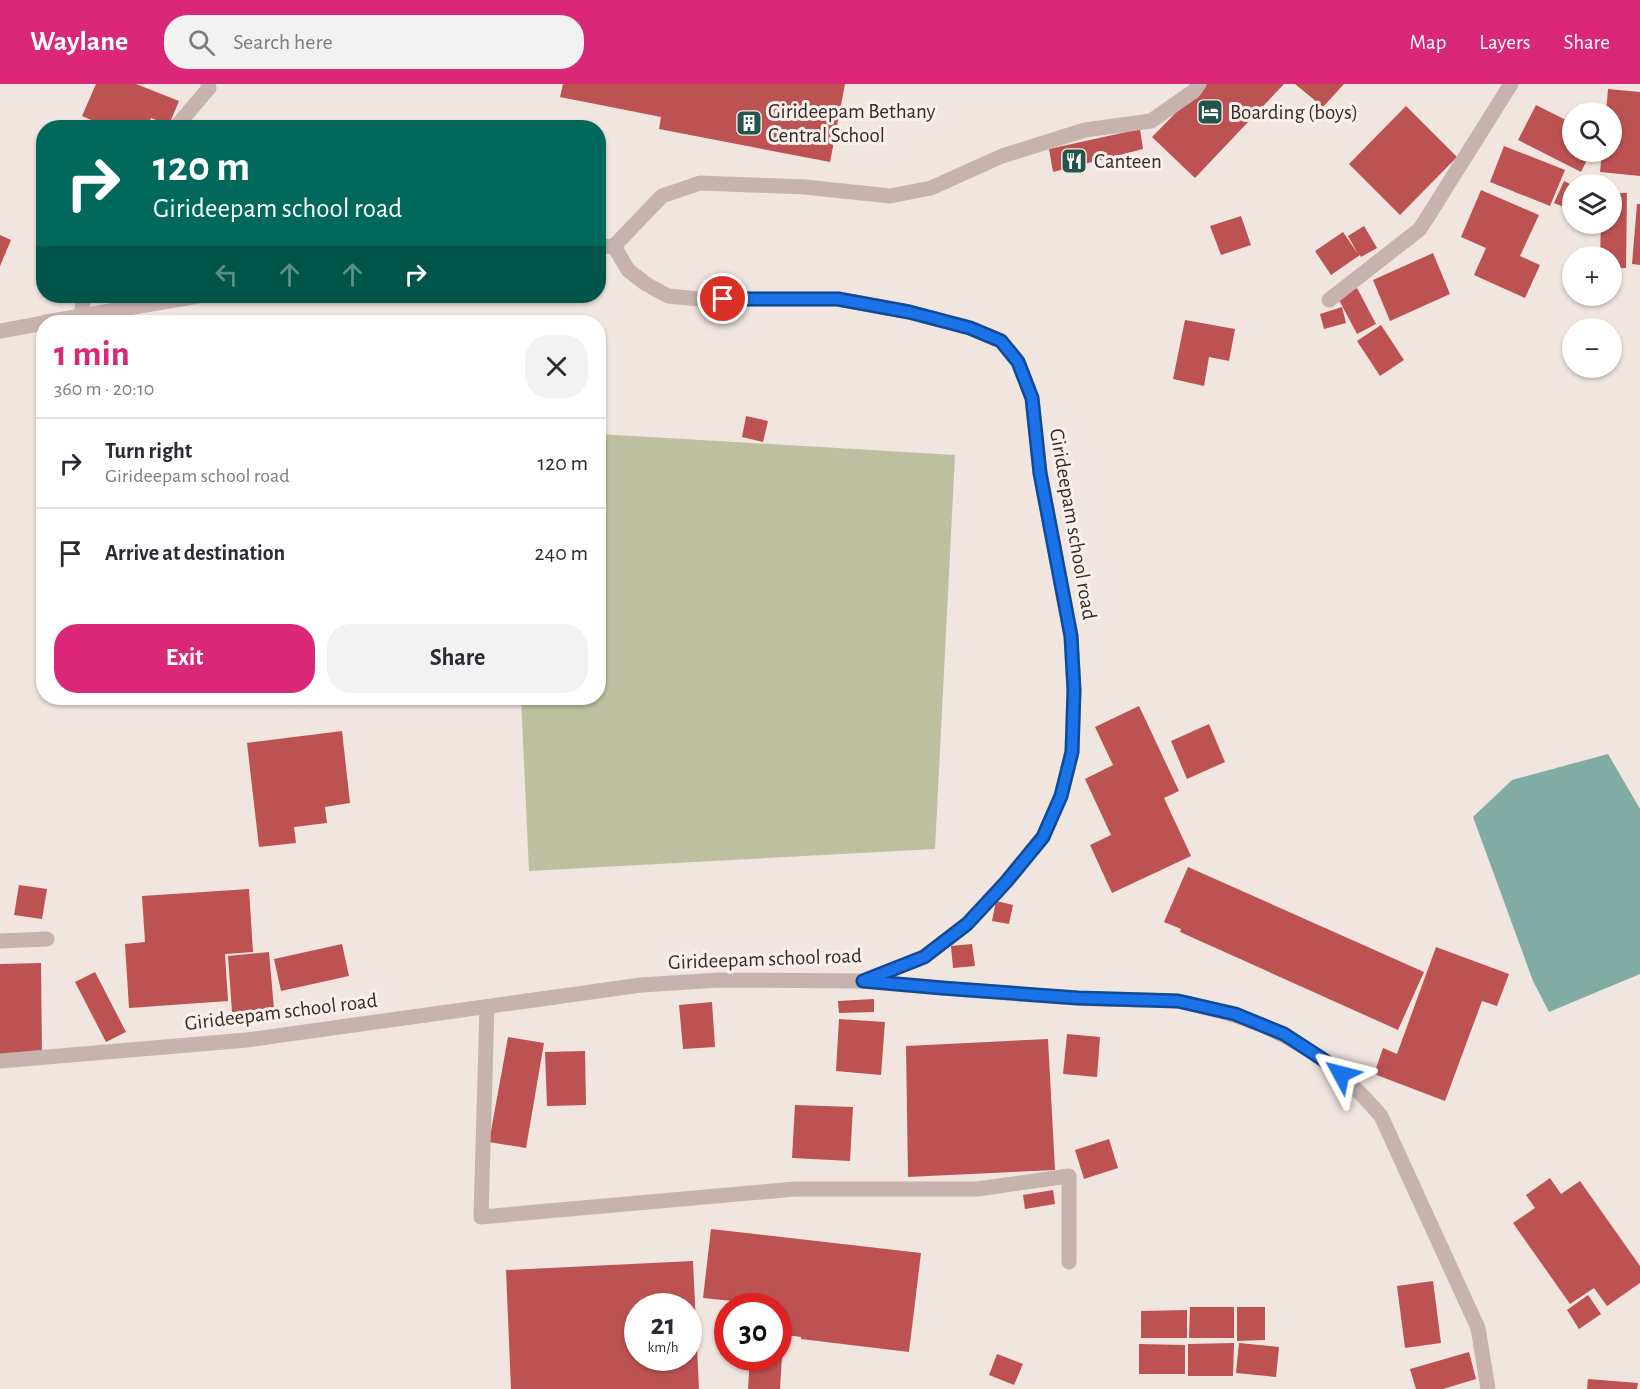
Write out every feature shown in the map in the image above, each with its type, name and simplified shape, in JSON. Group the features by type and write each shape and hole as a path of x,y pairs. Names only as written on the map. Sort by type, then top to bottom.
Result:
{"street":[{"path":"182,120 208,88 208,84"},
{"path":"606,247 662,196 700,183 805,187 890,196 931,188 1002,156 1085,130 1151,122 1194,91 1199,84"},
{"path":"1329,300 1420,229 1511,84"},
{"name":"Girideepam school road","path":"0,1061 247,1040 641,985 720,980 863,981 924,957 967,924 1043,837 1061,796 1072,752 1074,690 1071,636 1040,473 1032,398 1018,362 1001,341 970,328 909,312 838,299 700,299 668,296 646,284 628,270 606,247"},
{"path":"83,303 81,315 155,303"},
{"path":"0,331 36,325"},
{"path":"0,941 47,939"},
{"path":"863,981 1078,998 1178,1001 1235,1014 1284,1034 1300,1044 1324,1060 1357,1088 1381,1116 1478,1328 1488,1389"},
{"path":"487,1007 481,1217 795,1189 977,1189 1069,1176 1069,1262"}],"green space":[{"path":"606,434 955,455 935,849 529,871 521,705 606,705"}],"water":[{"path":"1608,754 1640,809 1640,974 1549,1012 1533,981 1473,817 1512,780"}],"building":[{"path":"96,84 136,84 179,101 171,120 151,118 150,120 91,120 82,116"},
{"name":"Girideepam Bethany Central School","path":"563,84 845,84 830,162 659,129 661,117 560,97"},
{"path":"1204,84 1284,84 1195,178 1152,137"},
{"path":"1295,84 1344,84 1323,107"},
{"path":"1608,89 1640,92 1640,176 1600,172 1601,162 1622,162 1622,102 1607,102"},
{"path":"1536,105 1562,118 1562,162 1586,162 1581,172 1518,140"},
{"path":"1406,106 1457,157 1400,215 1349,164"},
{"name":"Canteen","path":"1140,129 1143,149 1053,172 1049,149"},
{"path":"1504,146 1565,170 1550,206 1490,182"},
{"path":"1562,185 1562,206 1554,203"},
{"path":"1481,190 1539,215 1520,256 1540,265 1525,298 1474,275 1486,248 1461,237"},
{"path":"1622,193 1627,193 1626,268 1622,268 1622,246 1600,246 1601,234 1622,234"},
{"path":"1637,204 1640,204 1640,265 1632,264"},
{"path":"1241,216 1251,245 1221,255 1210,226"},
{"path":"1364,226 1377,248 1361,257 1360,255 1331,275 1315,251 1343,232 1358,254 1348,236"},
{"path":"0,235 11,240 0,266"},
{"path":"1433,253 1450,294 1390,321 1373,280"},
{"path":"1357,288 1376,324 1357,334 1338,298"},
{"path":"1342,307 1346,323 1324,329 1320,314"},
{"path":"1185,320 1235,329 1229,361 1209,357 1204,386 1173,379"},
{"path":"1381,325 1404,360 1380,376 1357,341"},
{"path":"746,416 768,421 763,442 742,437"},
{"path":"1139,706 1179,791 1164,798 1191,856 1112,893 1090,845 1111,835 1085,779 1113,765 1095,727"},
{"path":"1209,724 1225,762 1187,779 1171,741"},
{"path":"342,731 350,803 325,807 327,823 294,827 296,843 259,847 247,743"},
{"path":"1188,867 1424,972 1398,1030 1180,932 1181,929 1164,922"},
{"path":"19,885 47,889 42,919 14,915"},
{"path":"249,889 253,952 225,954 228,1001 129,1008 125,944 145,942 142,896"},
{"path":"996,901 1013,905 1009,924 992,921"},
{"path":"342,944 349,976 281,991 274,959"},
{"path":"972,944 975,966 953,968 951,946"},
{"path":"1436,947 1509,974 1497,1006 1482,1001 1445,1101 1374,1074 1383,1048 1397,1054"},
{"path":"269,952 274,1009 232,1012 228,956"},
{"path":"41,963 42,1054 0,1054 0,964"},
{"path":"95,972 126,1032 106,1042 75,982"},
{"path":"874,999 874,1012 839,1013 838,1001"},
{"path":"712,1002 715,1047 683,1049 679,1005"},
{"path":"839,1019 885,1022 881,1075 836,1071"},
{"path":"1067,1034 1100,1037 1097,1077 1063,1074"},
{"path":"508,1037 544,1043 526,1148 489,1142"},
{"path":"1048,1039 1055,1170 908,1177 906,1046"},
{"path":"585,1051 586,1105 547,1106 545,1052"},
{"path":"795,1105 853,1107 850,1161 792,1158"},
{"path":"1109,1139 1118,1168 1084,1179 1075,1150"},
{"path":"1550,1178 1561,1194 1580,1181 1640,1266 1640,1283 1607,1306 1594,1288 1570,1304 1513,1223 1535,1208 1526,1195"},
{"path":"1053,1190 1055,1204 1025,1209 1023,1195"},
{"path":"711,1229 921,1253 909,1352 801,1339 801,1337 792,1336 792,1293 714,1293 714,1299 703,1298"},
{"path":"693,1261 694,1293 624,1293 624,1371 698,1371 699,1389 511,1389 506,1270"},
{"path":"1433,1281 1441,1343 1405,1348 1397,1286"},
{"path":"1588,1295 1601,1314 1579,1329 1567,1310"},
{"path":"1190,1307 1234,1307 1234,1338 1189,1338"},
{"path":"1237,1307 1265,1307 1265,1340 1237,1341"},
{"path":"1187,1310 1187,1338 1141,1338 1141,1311"},
{"path":"1234,1343 1233,1376 1188,1376 1188,1344"},
{"path":"1239,1343 1279,1347 1276,1377 1236,1373"},
{"path":"1139,1344 1185,1345 1185,1374 1139,1374"},
{"path":"1469,1352 1476,1379 1443,1389 1416,1389 1410,1369"},
{"path":"997,1354 1023,1364 1014,1385 989,1375"},
{"path":"749,1371 781,1371 780,1389 748,1389"},
{"path":"1588,1379 1638,1383 1637,1389 1587,1389"}],"place":[{"name":"Boarding (boys)","path":"1210,112"},
{"name":"Girideepam Bethany Central School","path":"749,123"},
{"name":"Canteen","path":"1074,161"}],"route":[{"path":"723,299 838,299 909,312 970,328 1001,341 1018,362 1032,398 1040,473 1071,636 1074,690 1072,752 1061,796 1043,837 967,924 924,957 863,981 1078,998 1178,1001 1235,1014 1284,1034 1341,1074"}]}
